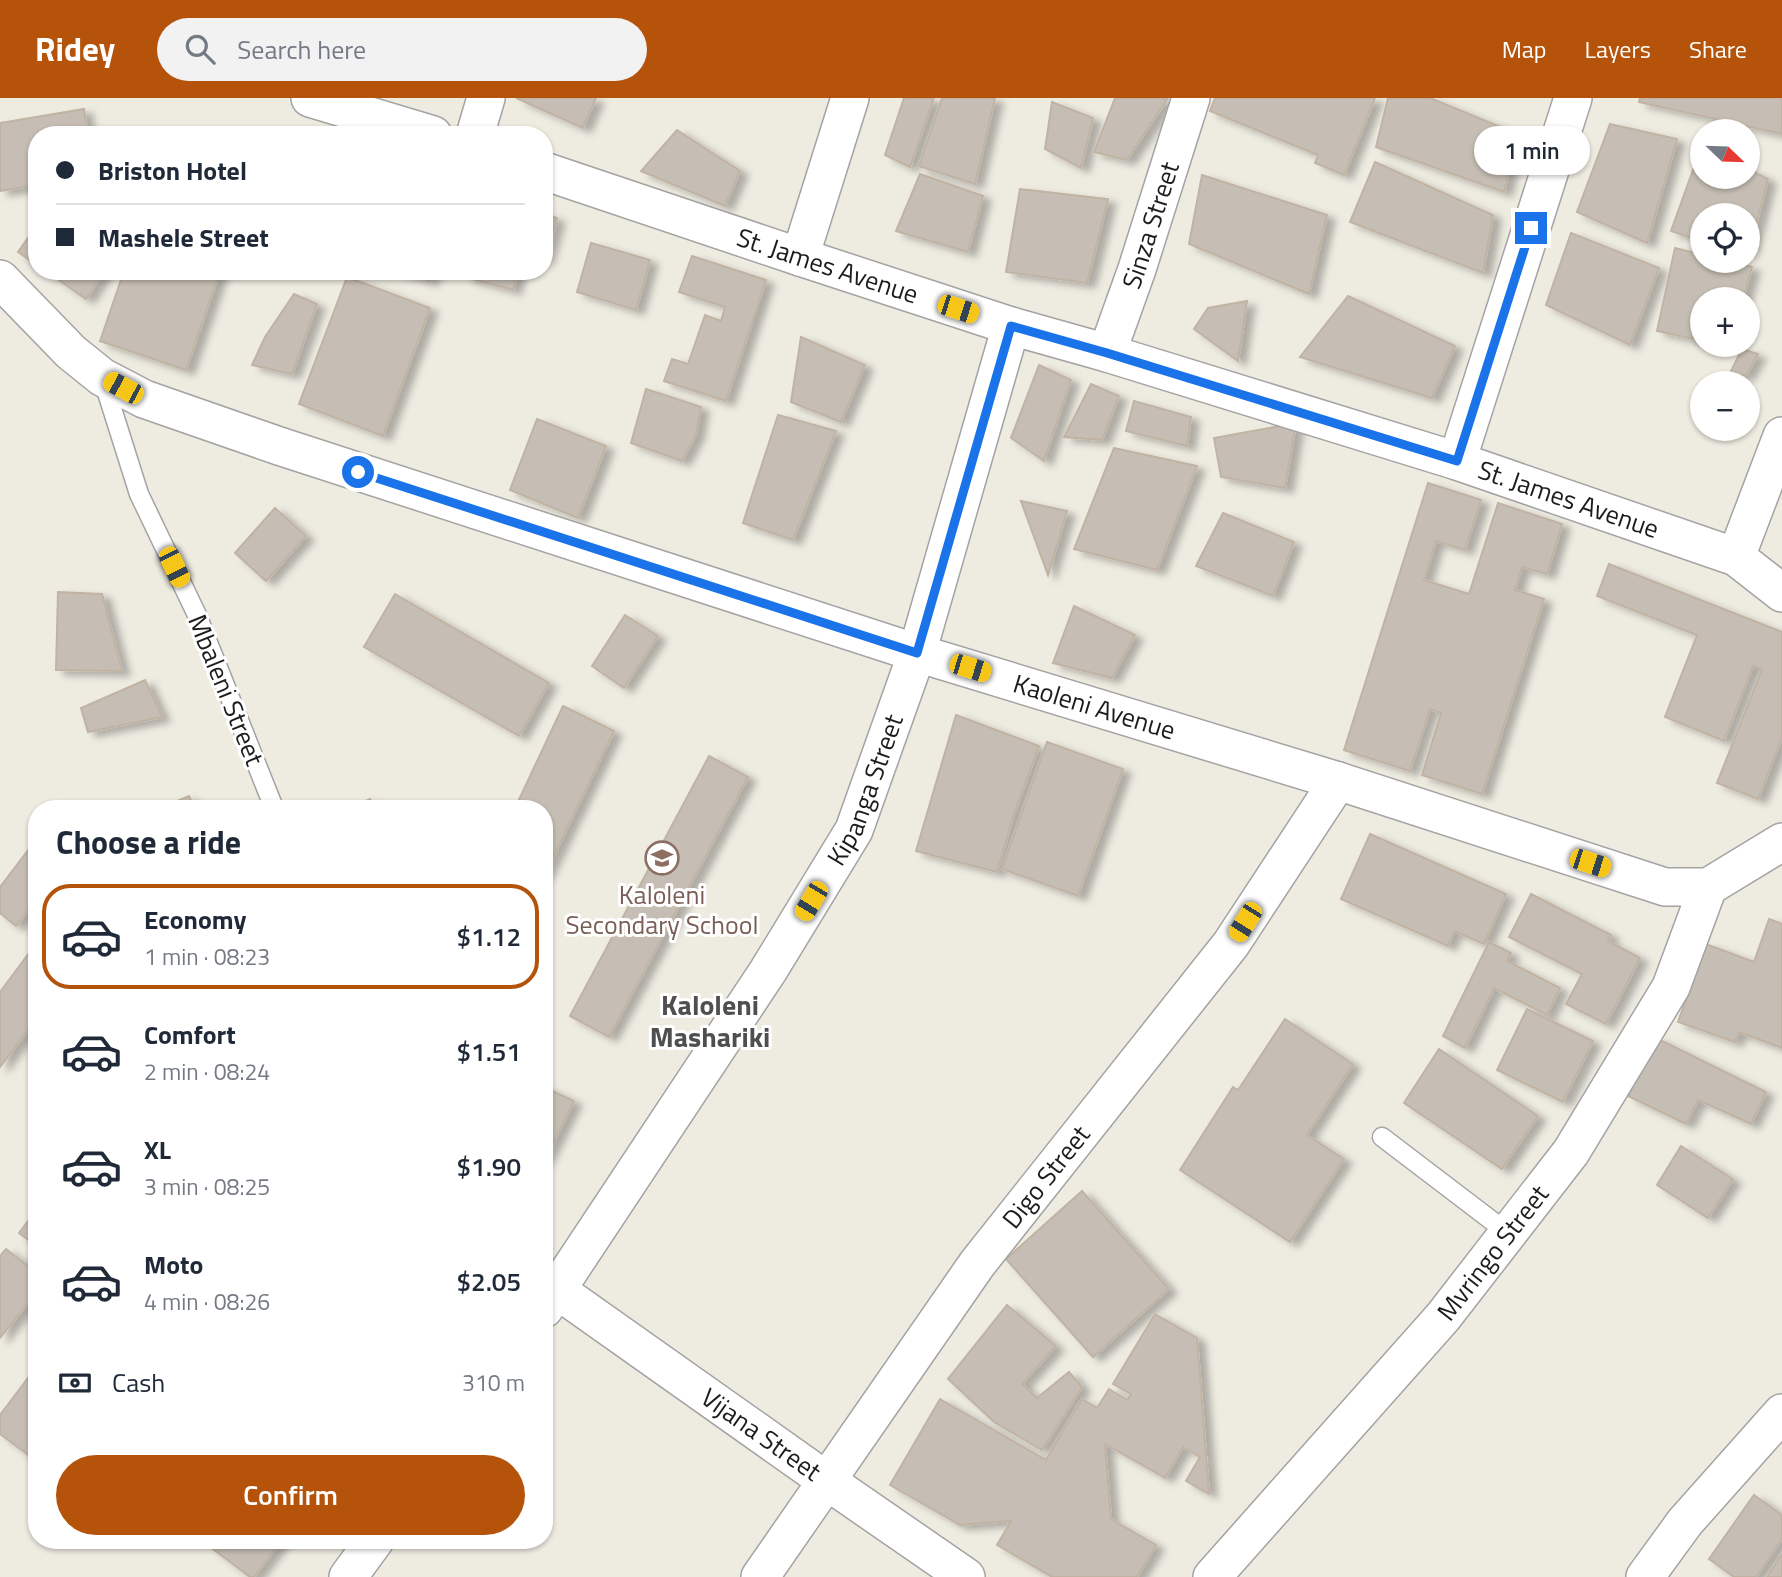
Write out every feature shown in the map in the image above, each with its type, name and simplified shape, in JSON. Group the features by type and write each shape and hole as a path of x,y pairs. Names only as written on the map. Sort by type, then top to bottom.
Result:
{"street":[{"path":"310,98 403,126"},
{"path":"478,126 486,98"},
{"path":"800,257 850,98"},
{"name":"Sinza Street","path":"1107,353 1137,269 1191,98"},
{"path":"1457,461 1573,98"},
{"name":"St. James Avenue","path":"553,174 1011,326 1457,461 1736,557 1782,593"},
{"name":"Kaoleni Avenue","path":"0,279 71,352 102,377 144,400 917,653 1338,781 1665,887 1708,887"},
{"name":"Kipanga Street","path":"553,1297 768,971 854,830 917,653 1011,326"},
{"path":"1736,557 1782,436"},
{"name":"Digo Street","path":"760,1577 977,1264 1231,944 1338,781"},
{"path":"1708,887 1782,842"},
{"name":"Mvringo Street","path":"1212,1577 1443,1317 1571,1152 1671,987 1708,887"},
{"name":"Vijana Street","path":"553,1301 827,1481 966,1577"},
{"path":"1645,1577 1685,1522 1782,1413"},
{"path":"348,1577 368,1549"}],"lane":[{"name":"Mbaleni Street","path":"102,377 139,494 197,615 271,800"},
{"path":"1382,1137 1508,1233"}],"building":[{"path":"516,98 596,98 583,128"},
{"path":"904,98 934,98 910,167 885,155"},
{"path":"942,98 995,98 975,184 919,166"},
{"path":"1115,98 1168,98 1127,160 1094,152"},
{"path":"1215,98 1375,98 1344,175 1315,163 1318,155 1210,111"},
{"path":"1388,98 1430,98 1518,134 1504,192 1376,147"},
{"path":"1640,98 1782,98 1782,134 1760,129 1760,119 1715,119 1639,102"},
{"path":"1052,102 1093,118 1081,168 1045,149"},
{"path":"84,109 87,126 28,126 28,186 0,191 0,123"},
{"path":"1610,124 1677,139 1647,243 1577,212"},
{"path":"677,130 740,171 725,206 641,171"},
{"path":"1375,162 1493,215 1483,273 1350,222"},
{"path":"920,174 983,196 968,252 896,231"},
{"path":"1202,175 1327,215 1309,294 1189,244"},
{"path":"1760,175 1768,179 1760,210 1760,203 1690,203 1690,238 1671,231 1690,178 1690,189 1760,189"},
{"path":"1020,189 1108,199 1087,283 1006,272"},
{"path":"553,217 557,218 553,232"},
{"path":"1571,233 1659,268 1630,345 1546,305"},
{"path":"28,238 28,259 18,252"},
{"path":"591,243 650,260 636,310 577,292"},
{"path":"1675,248 1690,252 1690,273 1750,273 1746,287 1690,287 1690,338 1657,331"},
{"path":"692,256 766,280 726,401 664,381 672,359 688,364 705,315 721,321 725,307 679,292"},
{"path":"59,280 99,280 86,299"},
{"path":"121,280 217,280 186,370 100,341"},
{"path":"346,280 355,280 430,308 383,436 299,404"},
{"path":"476,280 516,280 513,290"},
{"path":"294,294 317,304 292,374 252,365 265,337"},
{"path":"1348,296 1455,346 1432,398 1300,357"},
{"path":"1247,301 1238,361 1194,329 1208,308"},
{"path":"801,337 865,365 841,422 791,402"},
{"path":"1738,357 1756,357 1749,371 1731,371"},
{"path":"1039,365 1071,380 1044,461 1011,438"},
{"path":"1091,384 1119,396 1102,440 1064,437"},
{"path":"646,389 701,407 696,435 682,461 631,443"},
{"path":"1134,401 1191,417 1187,446 1126,431"},
{"path":"778,415 836,431 793,540 743,523"},
{"path":"537,419 606,446 578,518 510,490"},
{"path":"1296,423 1285,488 1221,477 1214,438"},
{"path":"1114,448 1197,466 1157,570 1074,549"},
{"path":"1428,483 1481,500 1465,550 1436,541 1424,580 1469,594 1498,503 1562,524 1547,574 1522,567 1515,590 1544,599 1482,794 1422,775 1441,713 1430,709 1410,771 1344,750"},
{"path":"1021,501 1067,511 1048,575"},
{"path":"275,508 306,536 266,581 235,553"},
{"path":"1223,513 1294,542 1273,596 1196,566"},
{"path":"1609,564 1782,632 1782,738 1758,799 1717,783 1762,669 1753,666 1724,741 1665,717 1697,635 1597,596"},
{"path":"58,592 102,594 122,671 56,670"},
{"path":"395,594 549,683 519,736 364,647"},
{"path":"1074,606 1135,635 1112,678 1053,663"},
{"path":"625,615 658,636 624,688 592,666"},
{"path":"145,680 162,717 88,732 81,708"},
{"path":"563,706 614,731 553,857 553,800 519,800"},
{"path":"956,715 1039,746 1014,814 997,872 916,851"},
{"path":"1047,742 1123,769 1078,896 1002,869"},
{"path":"709,756 748,777 609,1037 570,1016"},
{"path":"1370,834 1506,894 1484,944 1454,931 1448,946 1341,899"},
{"path":"28,850 28,911 16,926 0,913 0,887"},
{"path":"1531,894 1611,935 1608,941 1640,958 1606,1024 1566,1004 1582,974 1509,937"},
{"path":"1769,919 1782,924 1782,1048 1739,1032 1735,1042 1678,1022 1706,944 1754,962"},
{"path":"1489,942 1511,953 1507,961 1560,988 1547,1015 1494,988 1465,1048 1443,1036"},
{"path":"28,954 28,1030 0,1067 0,992"},
{"path":"1527,1009 1593,1041 1563,1102 1497,1070"},
{"path":"1285,1019 1353,1064 1307,1135 1344,1159 1290,1242 1180,1170 1233,1087 1238,1090"},
{"path":"1656,1038 1766,1092 1751,1124 1698,1100 1686,1124 1628,1096"},
{"path":"1439,1049 1538,1116 1502,1169 1404,1103"},
{"path":"553,1091 574,1101 553,1143"},
{"path":"1681,1146 1733,1179 1708,1218 1657,1185"},
{"path":"1082,1191 1169,1289 1093,1357 1006,1259"},
{"path":"28,1221 28,1240 19,1233"},
{"path":"6,1249 28,1266 28,1303 0,1338 0,1256"},
{"path":"1007,1305 1056,1346 1022,1384 1037,1398 1069,1372 1082,1387 1042,1450 994,1422 948,1379"},
{"path":"1155,1314 1197,1338 1209,1494 1186,1481 1200,1457 1183,1447 1165,1478 1105,1444 1111,1519 1156,1545 1137,1577 1052,1577 997,1545 1011,1521 960,1525 890,1485 940,1399 1046,1460 1082,1399 1097,1408 1109,1389 1127,1400 1131,1394 1113,1384"},
{"path":"28,1378 28,1455 0,1434 0,1415"},
{"path":"1754,1495 1782,1515 1782,1539 1756,1577 1734,1577 1709,1559"},
{"path":"213,1549 275,1549 254,1577 250,1577"},
{"path":"1782,1554 1782,1577 1767,1577"}],"place":[{"name":"Kaloleni Secondary School","path":"662,858"}],"district":[{"name":"Kaloleni Mashariki","path":"710,1021"}],"route":[{"path":"358,472 917,653 1011,326 1457,461 1531,228"}]}
